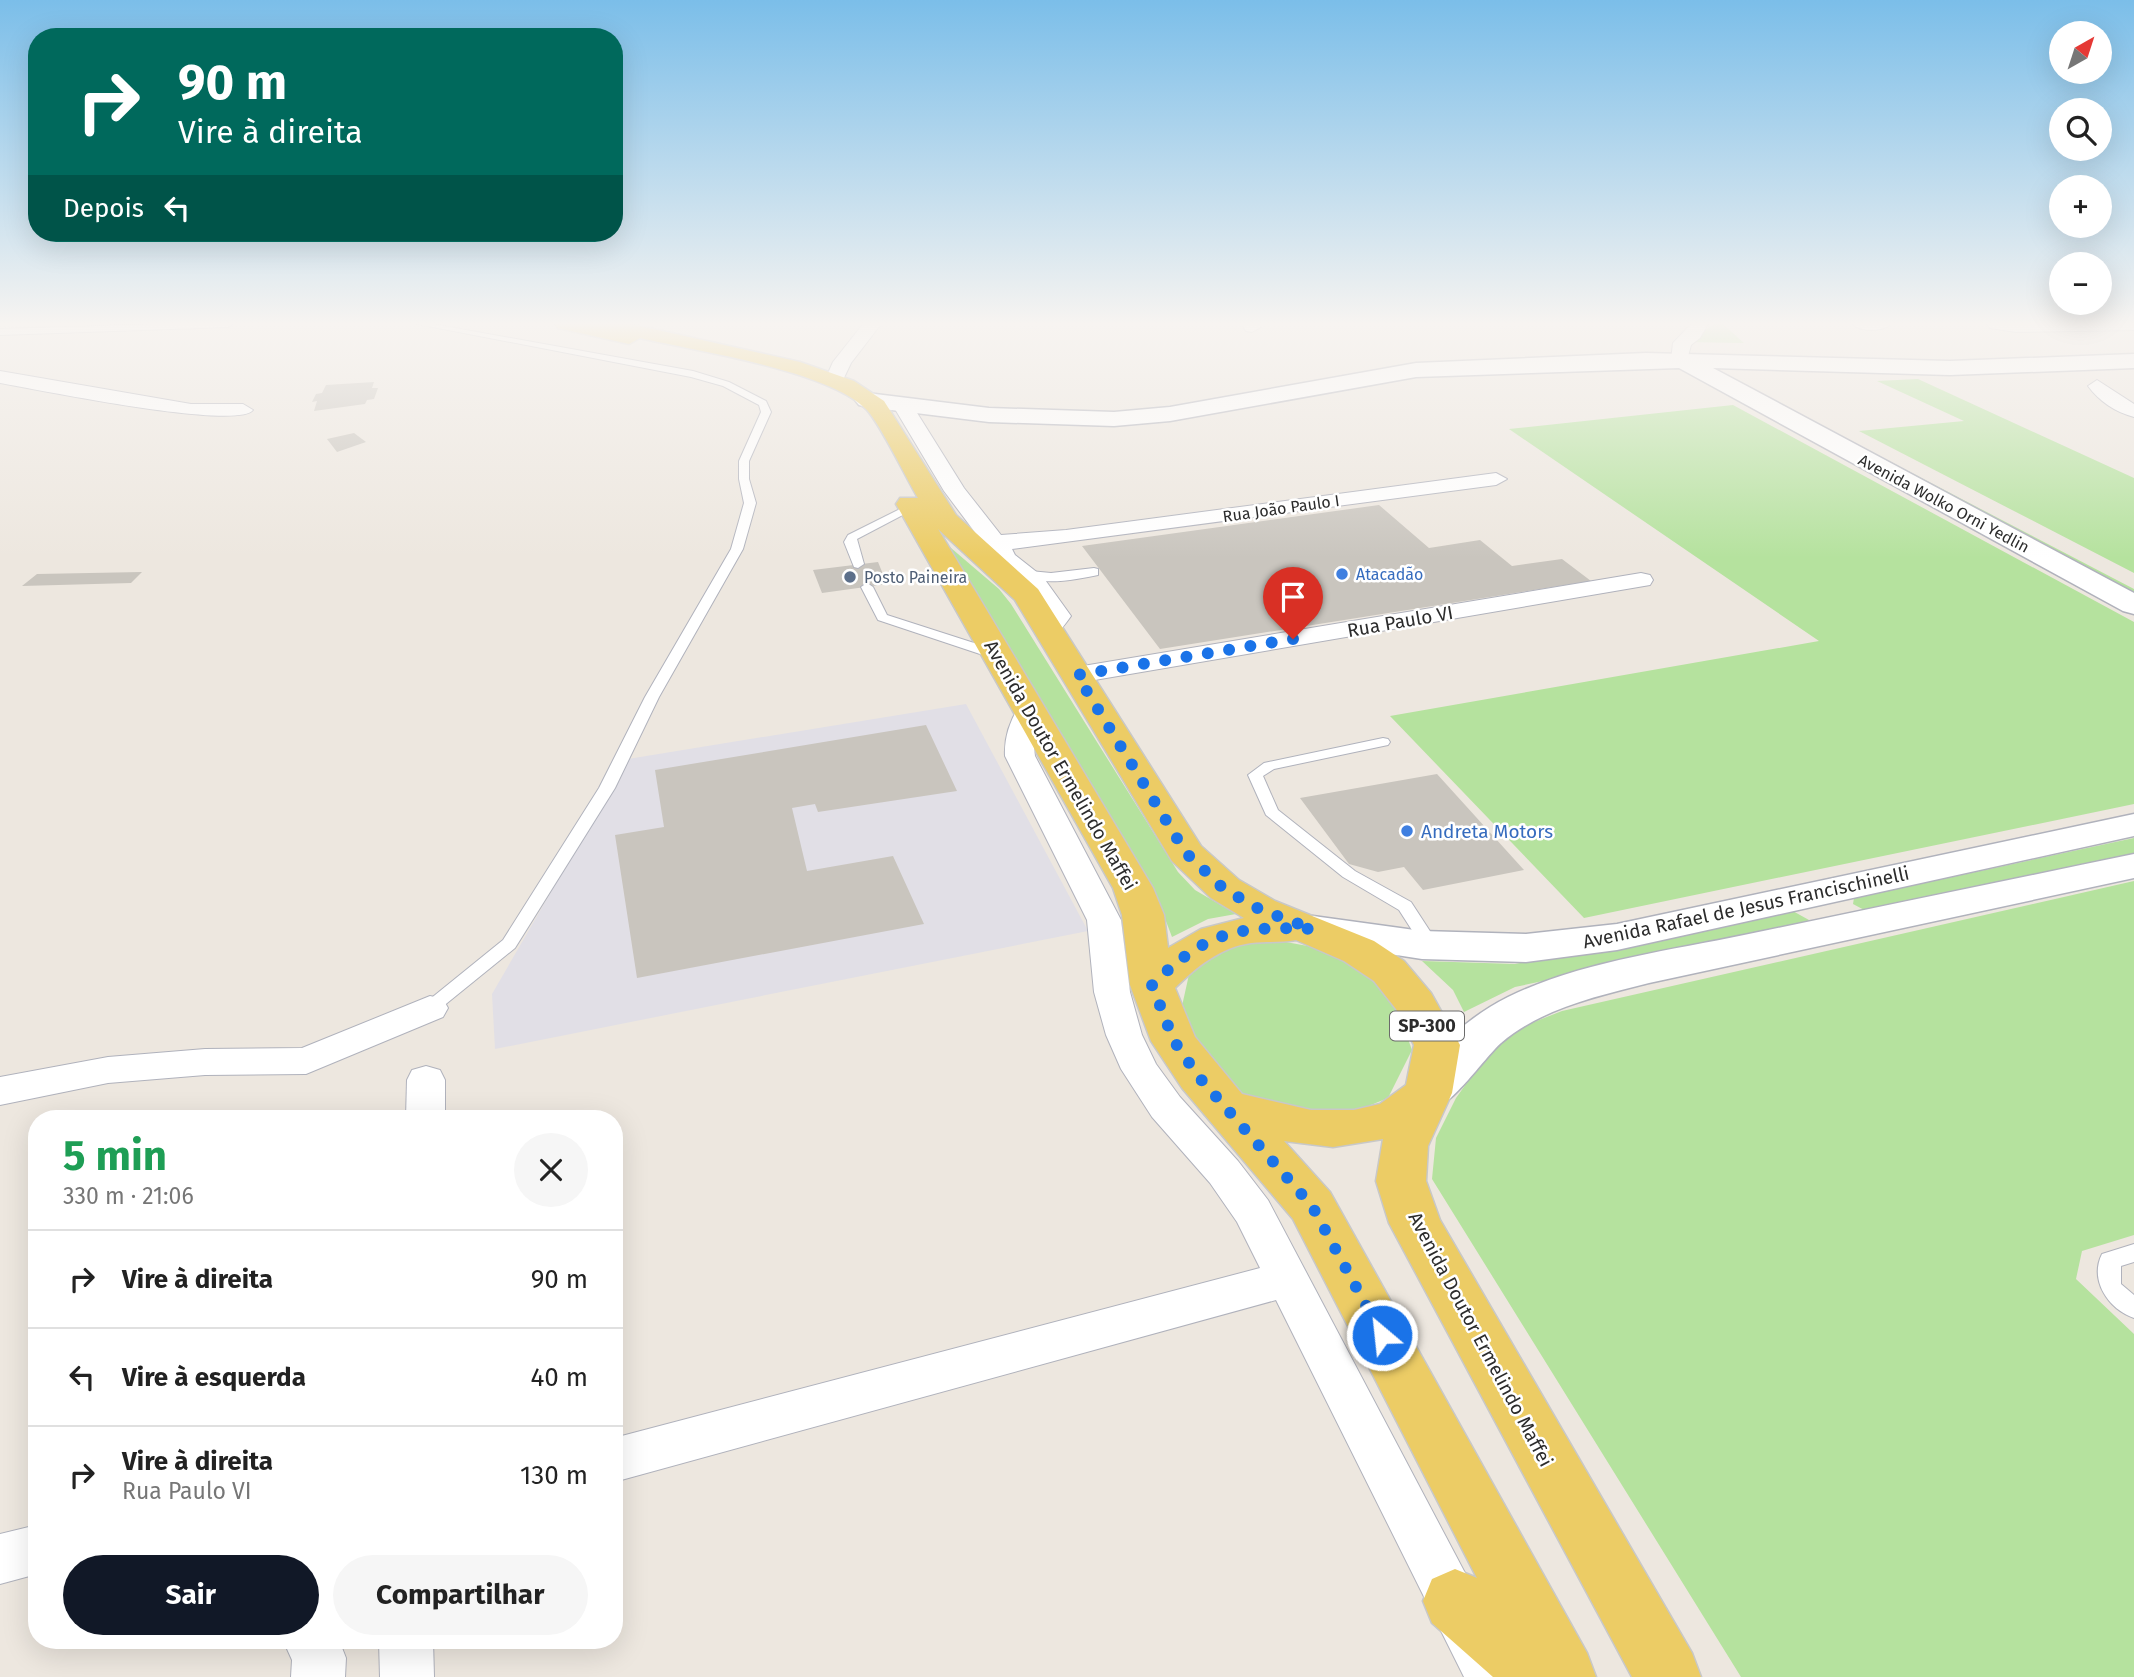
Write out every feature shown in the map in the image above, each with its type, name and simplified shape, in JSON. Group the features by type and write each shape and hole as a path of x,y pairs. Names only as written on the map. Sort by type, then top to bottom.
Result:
{"main road":[{"name":"Avenida Doutor Ermelindo Maffei","path":"843,402 862,422 1133,888 1143,915 1152,985 1174,1041 1198,1076 1312,1206 1563,1677"},
{"name":"Avenida Doutor Ermelindo Maffei","path":"874,402 946,520 1022,573 1077,675 1186,853 1224,889 1261,910 1313,929 1359,951 1389,971 1415,1003 1437,1045 1428,1093 1404,1146 1401,1181 1415,1223 1668,1677"},
{"path":"1152,985 1189,952 1218,936 1274,928 1313,929"},
{"path":"1226,1107 1313,1130 1360,1128 1399,1116 1428,1093"},
{"path":"1455,1601 1543,1677"}],"street":[{"path":"146,402 191,410 243,410"},
{"path":"949,402 1040,419 1125,418 1170,414 1236,402"},
{"name":"Avenida Wolko Orni Yedlin","path":"1769,402 2134,606"},
{"name":"Avenida Wolko Orni Yedlin","path":"1777,402 2134,584"},
{"path":"2116,402 2134,411"},
{"name":"Rua João Paulo I","path":"1022,573 1038,548 1066,537 1496,479"},
{"name":"Rua João Paulo I","path":"1022,573 1066,537"},
{"name":"Rua Paulo VI","path":"1077,675 1641,580"},
{"path":"1030,711 1019,741 1020,756 1104,920 1112,992 1124,1035 1140,1069 1166,1107 1238,1189 1493,1677"},
{"name":"Avenida Rafael de Jesus Francischinelli","path":"1313,929 1430,946 1526,948 1617,937 2134,825"},
{"name":"Avenida Rafael de Jesus Francischinelli","path":"1428,1093 1487,1031 1521,1009 1570,989 1649,969 2134,866"},
{"path":"1816,894 1850,926"},
{"path":"0,1091 108,1070 205,1062 306,1061 430,1008"},
{"path":"425,1110 426,1080"},
{"path":"623,1458 1287,1279"},
{"path":"0,1559 28,1551"},
{"path":"314,1649 319,1658 318,1677"},
{"path":"406,1649 407,1677"}],"lane":[{"path":"430,1008 509,943 607,788 652,697 737,550 750,503 744,479 744,461 765,412 762,402"},
{"path":"858,564 850,542 852,537 912,507"},
{"path":"1022,573 1094,572"},
{"path":"867,587 882,617 998,655"},
{"path":"1383,742 1269,766 1255,775 1271,813 1349,874 1405,906 1430,946"},
{"path":"2134,1253 2110,1260 2110,1287 2134,1309"}],"shaded area":[{"path":"966,704 1088,931 495,1049 492,994 628,759"}],"green space":[{"path":"1774,402 2134,589 2134,598"},
{"path":"1923,402 1969,402 2134,478 2134,573 1859,431 1964,421"},
{"path":"1733,405 2134,622 2134,804 1584,918 1390,716 1819,641 1509,429"},
{"path":"944,542 999,589 1011,604 1178,872 1195,890 1236,914 1208,919 1172,937 1161,908"},
{"path":"2134,838 2134,855 1868,912 1853,904 1854,898"},
{"path":"2134,881 2134,1235 2082,1251 2076,1279 2134,1334 2134,1677 1741,1677 1432,1179 1436,1138 1456,1098 1486,1056 1511,1031 1562,1011"},
{"path":"1791,910 1809,920 1807,925 1515,987 1464,1012 1453,990 1422,961 1515,964"},
{"path":"1275,940 1324,949 1366,974 1396,1006 1412,1050 1388,1098 1344,1116 1278,1113 1237,1091 1188,1034 1182,1006 1190,970 1226,945"}],"building":[{"path":"317,402 366,402 365,404 314,411"},
{"path":"354,433 366,442 337,452 327,439"},
{"name":"Atacadão","path":"1379,505 1429,548 1480,540 1512,566 1562,559 1591,581 1160,649 1082,546"},
{"name":"Posto Paineira","path":"878,562 887,584 822,593 813,570"},
{"path":"142,572 131,583 22,586 37,574"},
{"path":"926,725 957,791 818,812 815,804 792,808 807,871 893,856 924,924 637,978 615,835 664,827 655,770"},
{"name":"Andreta Motors","path":"1437,774 1524,870 1423,890 1404,867 1378,872 1349,864 1300,798"}],"place":[{"name":"Atacadão","path":"1342,574"},
{"name":"Posto Paineira","path":"850,577"},
{"name":"Andreta Motors","path":"1407,831"}],"route":[{"path":"1293,639 1077,675 1186,853 1224,889 1261,910 1313,929 1241,930 1218,936 1197,946 1174,963 1152,985 1161,1015 1174,1041 1198,1076 1312,1206 1382,1335"}]}
